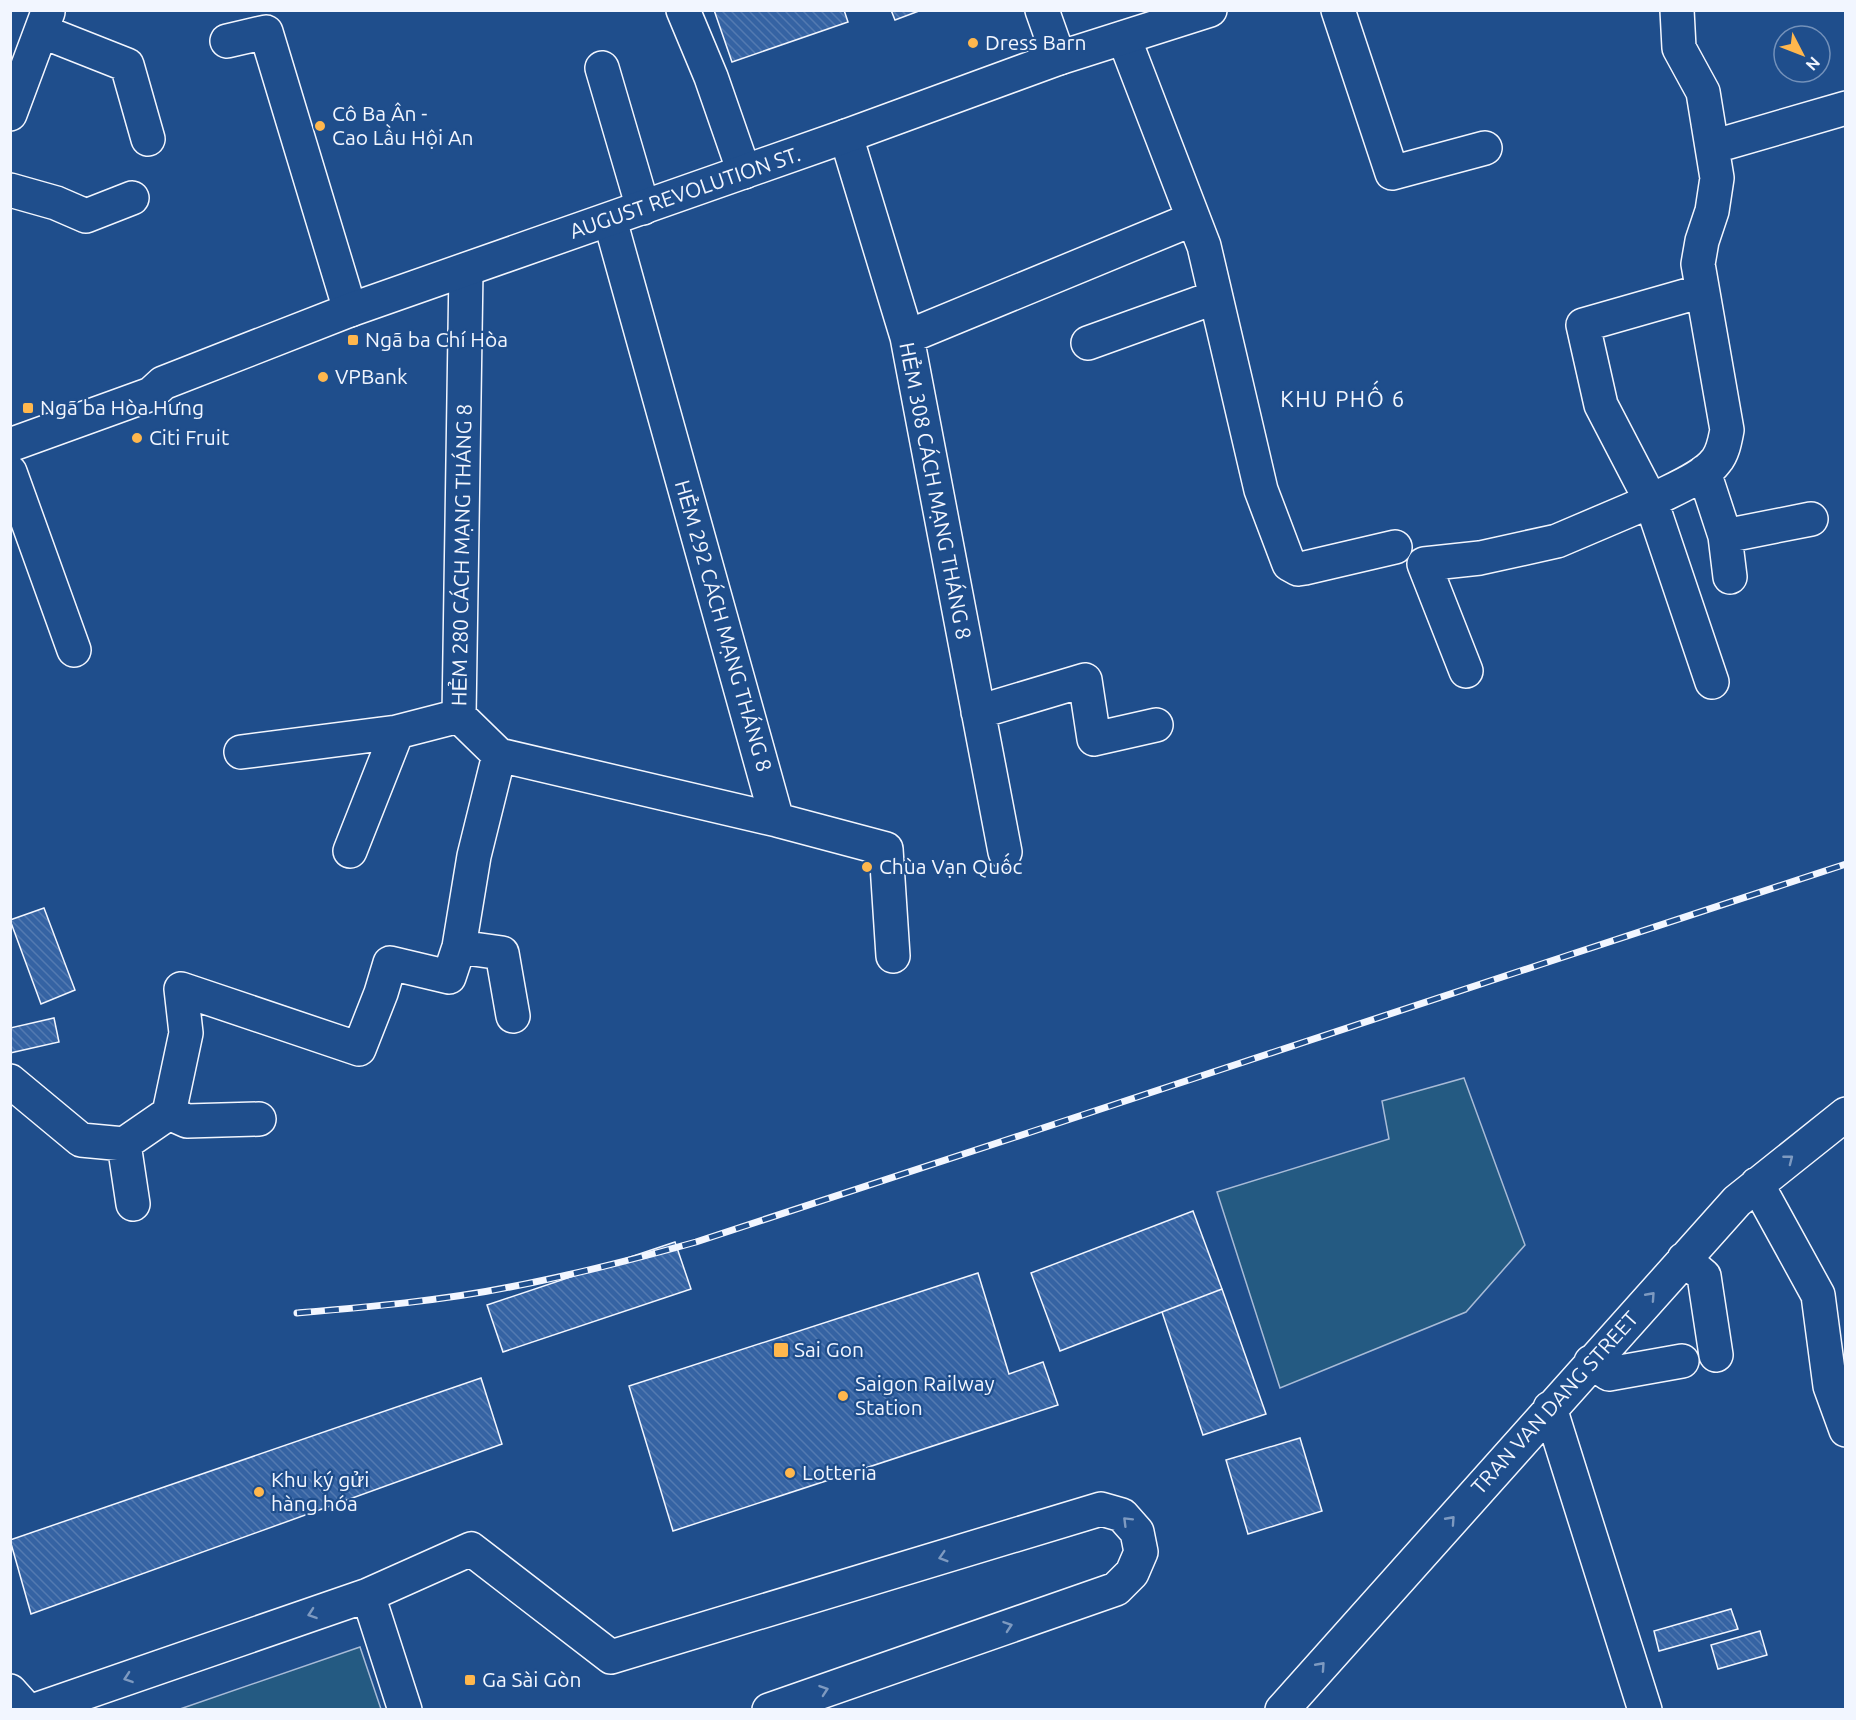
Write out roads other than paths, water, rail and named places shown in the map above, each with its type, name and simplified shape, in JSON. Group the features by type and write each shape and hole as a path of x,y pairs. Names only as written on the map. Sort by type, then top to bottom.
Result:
{"main road":[{"path":"683,10 711,77 744,172"},
{"path":"1042,10 1059,58"},
{"name":"AUGUST REVOLUTION ST.","path":"10,445 151,394 164,383 350,310 610,220 1059,58 1210,10"},
{"path":"1338,10 1392,173 1485,148"},
{"path":"1466,671 1424,564 1480,558 1557,541 1651,501 1704,472 1716,461 1723,446 1727,430 1698,264 1702,241 1712,211 1717,178 1703,92 1679,48 1677,10"},
{"path":"10,114 45,21 128,65 148,139"},
{"path":"227,41 266,32 350,310"},
{"path":"1124,38 1207,256 1261,490 1289,564 1298,569 1305,568 1395,547"},
{"path":"602,68 643,208"},
{"path":"1712,147 1845,108"},
{"name":"HẺM 308 CÁCH MẠNG THÁNG 8","path":"846,136 907,337 1005,852"},
{"path":"10,190 56,203 86,216 132,198"},
{"path":"907,337 1193,219"},
{"name":"HẺM 292 CÁCH MẠNG THÁNG 8","path":"610,220 777,820"},
{"name":"HẺM 280 CÁCH MẠNG THÁNG 8","path":"466,270 459,716 499,755"},
{"path":"1702,291 1583,325 1601,405 1651,501 1712,682"},
{"path":"1088,343 1216,297"},
{"name":"AUGUST REVOLUTION ST.","path":"10,424 146,376 164,383"},
{"path":"10,472 74,650"},
{"path":"1704,472 1725,536 1730,577"},
{"path":"1725,536 1811,519"},
{"path":"978,712 1085,680 1094,739 1156,724"},
{"path":"242,752 397,732 459,716"},
{"path":"350,851 397,732"},
{"path":"10,1081 81,1140 124,1144 169,1113 186,1033 181,989 359,1049 390,963 449,977 487,857 499,755 777,820 886,849 893,956"},
{"path":"459,947 502,952 513,1016"},
{"path":"169,1113 188,1120 259,1119"},
{"name":"TRAN VAN DANG STREET","path":"1282,1710 1737,1201 1845,1114"},
{"path":"124,1144 133,1204"},
{"path":"1757,1184 1818,1295 1830,1386 1845,1430"},
{"path":"1684,1259 1704,1276 1716,1354"},
{"path":"1591,1362 1609,1374 1682,1361"},
{"path":"1550,1408 1645,1710"},
{"path":"35,1710 368,1595 471,1549 611,1657 1101,1509 1122,1515 1137,1532 1141,1552 1132,1573 1116,1589 769,1710"},
{"path":"368,1595 405,1710"},
{"path":"10,1691 27,1710"}],"railway":[{"path":"297,1313 404,1303 484,1292 627,1261 696,1242 1846,864"}],"place":[{"name":"Dress Barn","path":"973,43"},
{"name":"Cô Ba Ân - Cao Lầu Hội An","path":"320,126"},
{"name":"Ngã ba Chí Hòa","path":"353,340"},
{"name":"VPBank","path":"323,377"},
{"name":"Ngã ba Hòa Hưng","path":"28,408"},
{"name":"Citi Fruit","path":"137,438"},
{"name":"Chùa Vạn Quốc","path":"867,867"},
{"name":"Sai Gon","path":"781,1350"},
{"name":"Saigon Railway Station","path":"843,1396"},
{"name":"Lotteria","path":"790,1473"},
{"name":"Khu ký gửi hàng hóa","path":"259,1492"},
{"name":"Ga Sài Gòn","path":"470,1680"}],"district":[{"name":"KHU PHỐ 6","path":"1343,399"}]}
